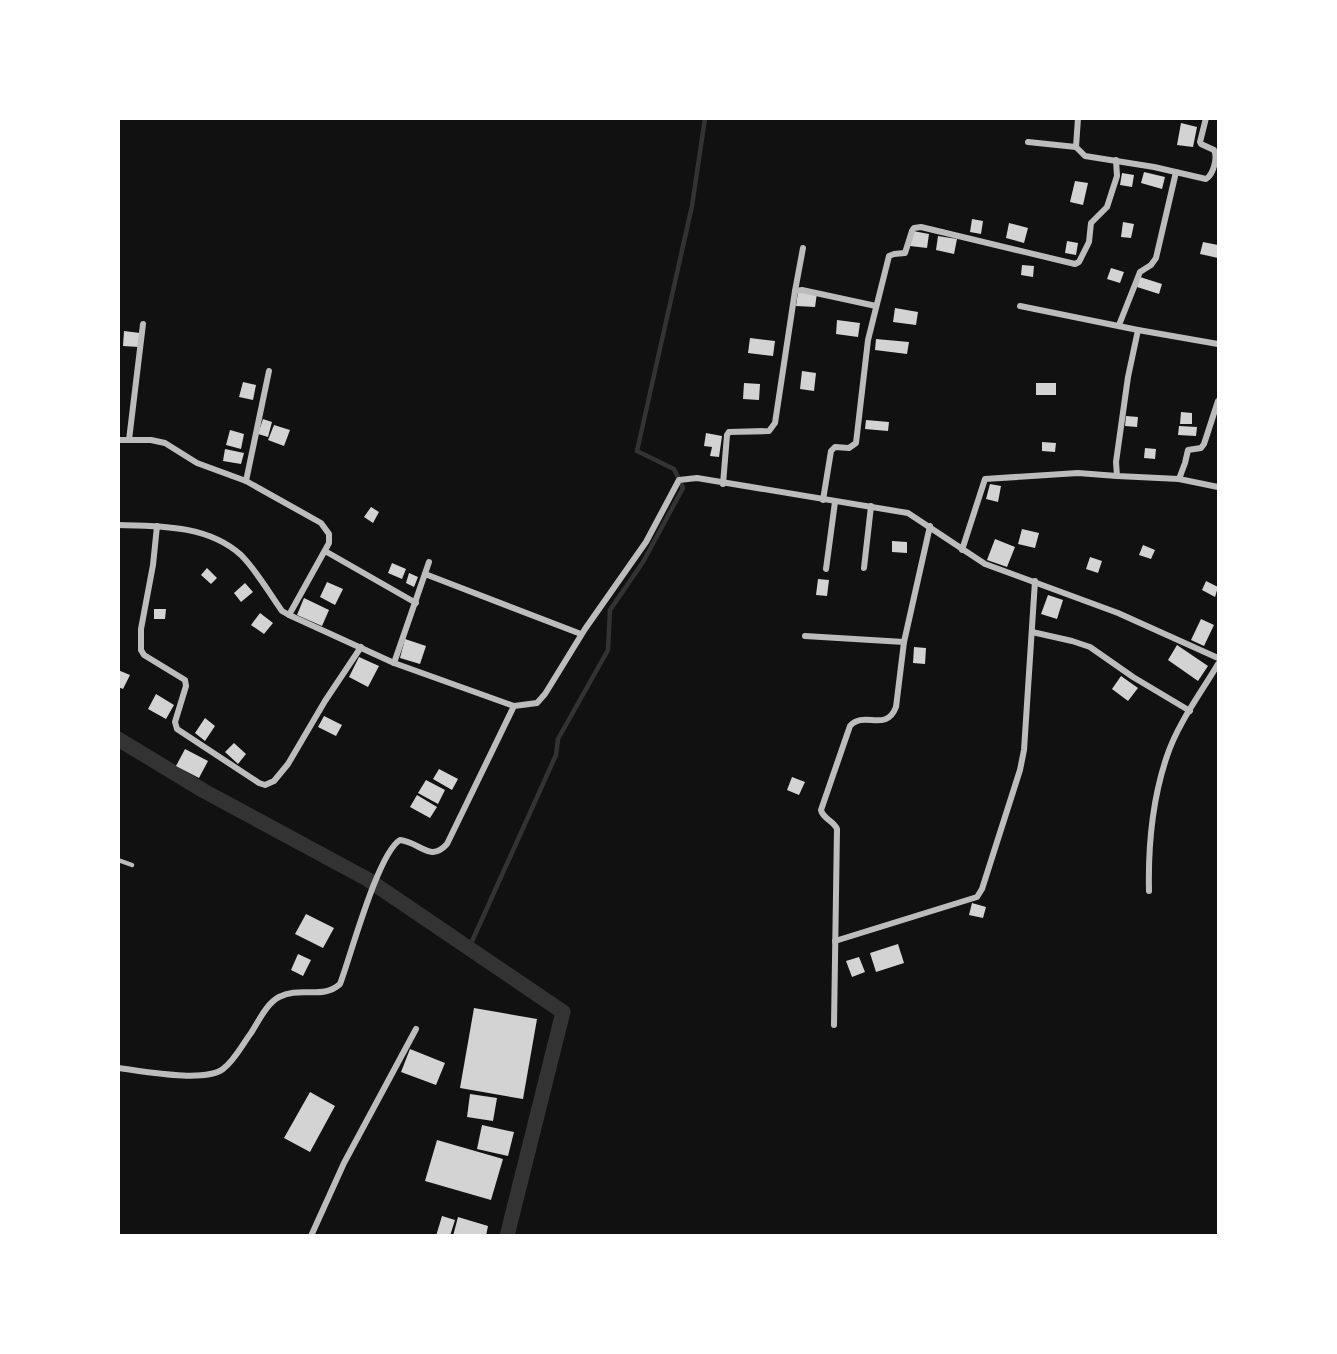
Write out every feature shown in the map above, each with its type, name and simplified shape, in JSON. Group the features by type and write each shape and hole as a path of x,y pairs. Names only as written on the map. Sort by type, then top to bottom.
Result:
{"street":[{"path":"1076,147 1078,118"},
{"path":"1028,141 1076,147 1085,156 1116,160 1206,179 1211,175 1216,152 1201,144 1200,141 1206,118"},
{"path":"823,500 831,451 835,447 849,448 856,443 868,340 890,256 907,252 912,231 917,227 1075,264 1079,262 1089,242 1091,223 1107,207 1116,176 1116,160"},
{"path":"1119,325 1140,272 1151,265 1156,258 1176,172"},
{"path":"723,484 729,432 769,431 775,423 803,248"},
{"path":"795,291 802,290 876,306"},
{"path":"1020,306 1218,344"},
{"path":"129,440 143,324"},
{"path":"1117,476 1116,462 1120,431 1138,330"},
{"path":"246,481 269,371"},
{"path":"1179,479 1188,450 1200,448 1204,444 1218,401"},
{"path":"118,440 158,441 197,463 246,481 321,523 327,529 330,538 325,550 289,615"},
{"path":"962,550 985,479 1078,473 1179,479 1218,487"},
{"path":"118,525 157,526 207,535 241,556 282,610 289,615 394,663 514,706 537,703 545,694 581,634 646,542 679,480 697,478 908,513 985,564 1118,613 1218,658"},
{"path":"826,569 836,502"},
{"path":"864,568 872,506"},
{"path":"157,526 153,565 141,629 141,650 144,655 185,680 186,686 175,722 177,729 259,783 265,785 274,781 288,764 325,701 361,647"},
{"path":"834,1025 837,829 822,815 821,810 847,731 853,722 858,720 882,721 893,715 904,642 930,526"},
{"path":"325,550 416,603"},
{"path":"394,663 429,562"},
{"path":"425,574 581,634"},
{"path":"835,941 980,895 1024,750 1035,581"},
{"path":"1032,632 1090,647 1190,711"},
{"path":"805,636 904,642"},
{"path":"1149,891 1150,829 1167,755 1218,664"},
{"path":"118,1068 196,1077 220,1071 230,1063 272,1001 293,992 324,993 340,984 371,892 390,851 400,840 434,853 440,852 447,844 514,706"},
{"path":"310,1236 344,1163 416,1029"}],"lane":[{"path":"118,860 132,865"}],"building":[{"path":"1181,123 1197,127 1193,147 1177,145"},
{"path":"1144,172 1165,177 1162,189 1141,183"},
{"path":"1122,173 1134,175 1132,187 1120,185"},
{"path":"1075,181 1088,183 1083,205 1070,202"},
{"path":"972,219 983,221 981,234 970,232"},
{"path":"1123,222 1134,224 1131,238 1121,237"},
{"path":"1009,223 1028,228 1024,243 1006,238"},
{"path":"913,231 929,234 927,248 910,246"},
{"path":"938,236 957,239 954,254 936,250"},
{"path":"1067,241 1078,243 1076,255 1065,253"},
{"path":"1203,242 1218,245 1218,258 1200,254"},
{"path":"1022,265 1034,266 1033,277 1021,275"},
{"path":"1111,268 1124,272 1120,283 1107,279"},
{"path":"1140,277 1162,284 1159,294 1137,287"},
{"path":"798,292 817,293 815,307 796,306"},
{"path":"895,308 918,312 916,325 893,322"},
{"path":"837,320 860,323 858,337 836,334"},
{"path":"124,331 140,333 139,347 123,346"},
{"path":"750,338 775,341 773,356 748,353"},
{"path":"876,339 909,342 907,354 875,350"},
{"path":"802,371 816,373 814,391 800,389"},
{"path":"243,382 256,385 253,400 239,397"},
{"path":"744,383 760,384 759,400 743,399"},
{"path":"1036,383 1056,383 1056,395 1036,395"},
{"path":"1181,412 1192,413 1192,424 1180,424"},
{"path":"1126,416 1138,417 1137,427 1125,426"},
{"path":"263,419 272,422 268,437 258,434"},
{"path":"866,420 889,422 888,431 865,429"},
{"path":"274,425 290,430 284,446 268,440"},
{"path":"1179,426 1197,427 1196,436 1178,435"},
{"path":"230,430 244,434 241,449 226,445"},
{"path":"706,433 722,436 719,457 710,456 712,447 704,446"},
{"path":"1042,442 1056,443 1055,452 1042,451"},
{"path":"1145,448 1156,449 1155,459 1144,458"},
{"path":"225,449 244,453 241,464 223,461"},
{"path":"990,484 1001,486 998,502 986,499"},
{"path":"371,507 379,512 373,523 364,517"},
{"path":"1022,529 1039,533 1035,548 1018,544"},
{"path":"995,539 1015,547 1007,567 987,560"},
{"path":"892,541 907,542 907,553 892,552"},
{"path":"1143,545 1155,550 1151,559 1139,555"},
{"path":"1090,557 1102,561 1098,573 1086,569"},
{"path":"392,563 406,569 402,579 388,573"},
{"path":"207,568 217,578 211,584 201,575"},
{"path":"409,573 418,577 414,587 406,583"},
{"path":"818,579 829,580 827,596 816,595"},
{"path":"1206,581 1218,587 1215,597 1202,590"},
{"path":"327,582 343,589 335,605 320,597"},
{"path":"245,583 253,592 241,602 234,593"},
{"path":"1048,595 1063,600 1057,619 1041,614"},
{"path":"304,598 329,610 322,626 297,615"},
{"path":"154,609 166,609 165,619 154,619"},
{"path":"260,613 273,623 264,634 251,625"},
{"path":"1201,619 1214,625 1204,646 1191,640"},
{"path":"405,639 426,646 420,664 400,658"},
{"path":"1177,645 1208,666 1198,681 1168,660"},
{"path":"914,647 926,648 925,664 913,663"},
{"path":"359,657 379,666 368,687 349,677"},
{"path":"118,670 130,675 123,689 118,687"},
{"path":"1121,676 1138,688 1128,701 1112,689"},
{"path":"156,694 174,705 166,719 148,709"},
{"path":"324,716 342,725 336,736 318,727"},
{"path":"205,718 215,726 205,741 195,733"},
{"path":"234,743 246,754 238,764 225,752"},
{"path":"185,749 208,761 199,778 176,766"},
{"path":"439,769 458,779 452,790 433,779"},
{"path":"792,777 805,782 799,795 787,790"},
{"path":"426,780 445,790 438,804 418,793"},
{"path":"417,795 437,807 430,818 410,807"},
{"path":"972,903 986,907 983,918 969,915"},
{"path":"306,914 334,928 323,948 295,934"},
{"path":"898,944 904,963 876,972 870,953"},
{"path":"298,954 311,960 303,976 291,970"},
{"path":"859,957 865,972 852,977 846,961"},
{"path":"474,1008 537,1019 523,1099 460,1088"},
{"path":"410,1049 445,1063 436,1085 401,1072"},
{"path":"310,1092 335,1106 310,1152 284,1138"},
{"path":"470,1094 497,1098 493,1121 467,1117"},
{"path":"482,1125 514,1132 508,1156 477,1149"},
{"path":"437,1140 503,1159 491,1200 425,1181"},
{"path":"442,1216 455,1220 450,1236 436,1236"},
{"path":"458,1217 488,1226 486,1236 453,1236"}],"waterway":[{"path":"469,948 556,755 558,739 608,650 610,610 643,562 683,488 674,469 637,451 692,206 705,118"},
{"path":"118,739 204,791 367,879 563,1012 507,1236"}]}
